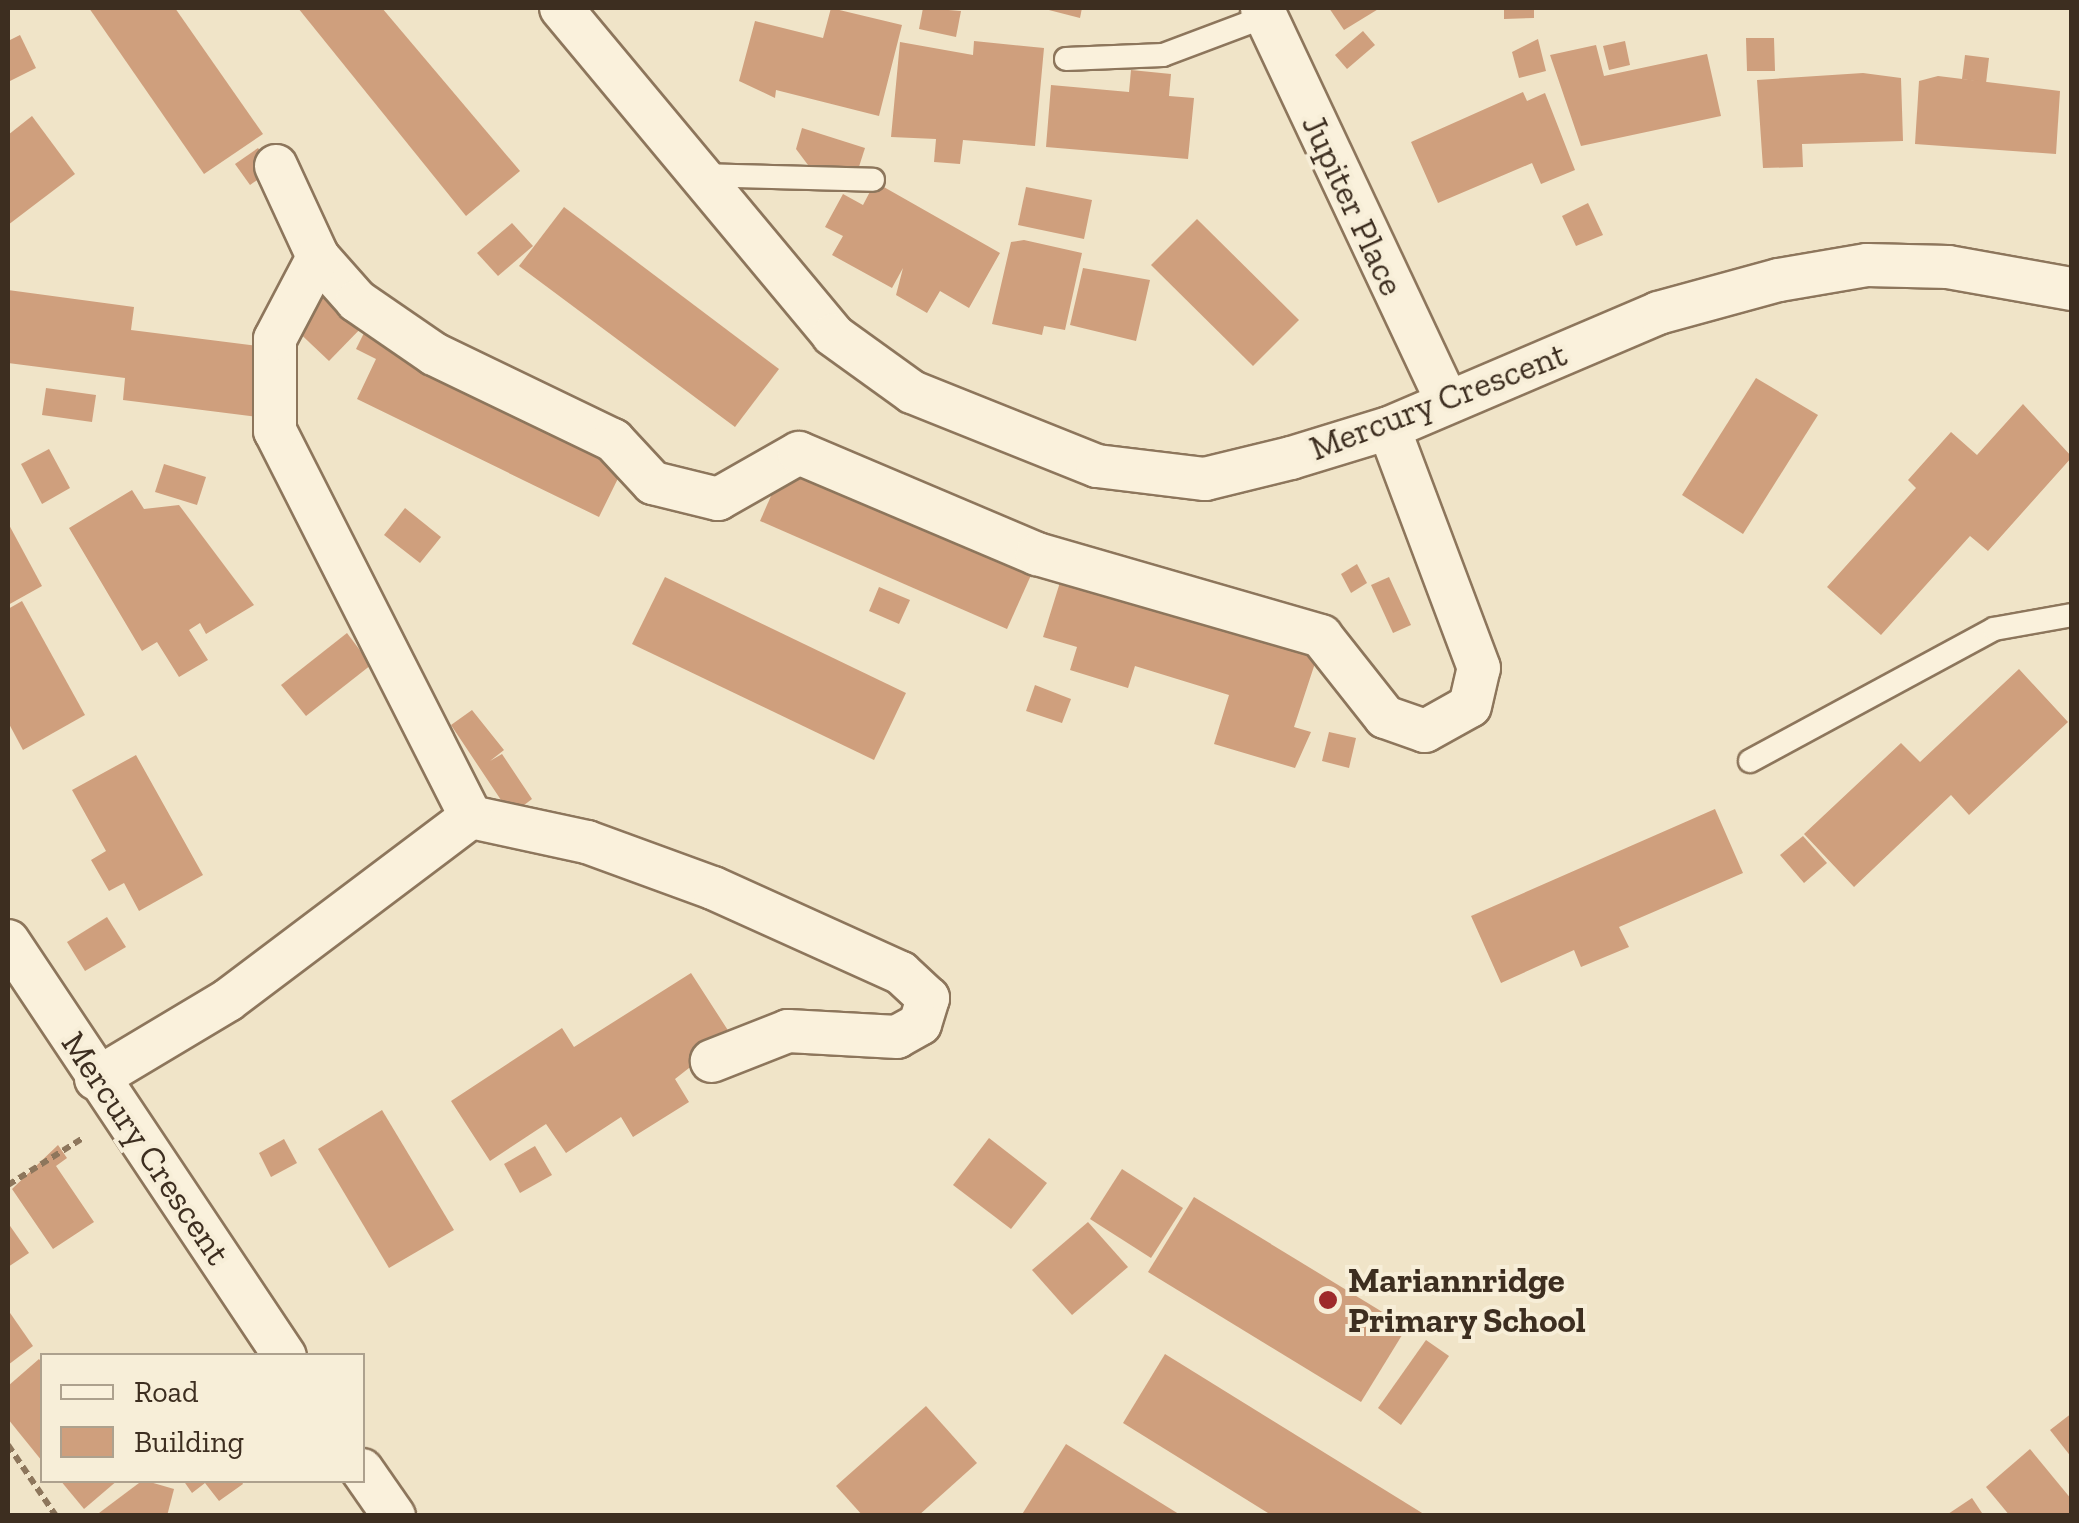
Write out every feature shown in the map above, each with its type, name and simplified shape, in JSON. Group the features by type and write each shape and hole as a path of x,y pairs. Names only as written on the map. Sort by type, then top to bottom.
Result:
{"street":[{"name":"Mercury Crescent","path":"561,8 834,335 912,392 999,434 1097,466 1205,479 1389,428 1658,313 1796,276 1867,264 1948,267 2072,289"},
{"name":"Jupiter Place","path":"1263,12 1447,402"},
{"path":"276,166 318,258 395,330 614,440 653,483 689,498 733,494 799,453 1010,544 1321,636 1385,717 1426,731 1470,706 1479,668 1389,428"},
{"path":"318,258 275,339 276,431 471,817"},
{"path":"96,1079 228,1000 471,817 587,842 713,888 900,973 928,998 920,1024 898,1038 788,1031 712,1061"},
{"name":"Mercury Crescent","path":"8,941 96,1079 283,1353"},
{"path":"365,1474 394,1516"}],"lane":[{"path":"1066,59 1163,55 1263,12"},
{"path":"699,175 873,180"},
{"path":"1750,761 1994,629 2072,615"}],"path":[{"path":"8,1184 122,1115"},
{"path":"8,1445 56,1516"}],"building":[{"path":"89,8 175,8 263,134 204,174"},
{"path":"298,8 382,8 520,171 466,216"},
{"path":"831,8 902,25 879,116 776,90 775,98 739,81 755,21 823,38"},
{"path":"923,8 961,11 956,37 919,29"},
{"path":"1041,8 1082,8 1080,18"},
{"path":"1329,8 1380,8 1344,30"},
{"path":"1504,8 1534,8 1534,18 1504,19"},
{"path":"1363,31 1375,45 1347,69 1335,55"},
{"path":"20,35 36,68 8,82 8,41"},
{"path":"1746,38 1774,38 1775,71 1747,71"},
{"path":"1538,39 1546,71 1519,78 1512,52"},
{"path":"974,41 1044,48 1035,146 963,140 960,164 934,162 936,139 891,137 900,42 973,55"},
{"path":"1625,41 1630,65 1609,70 1603,46"},
{"path":"1596,45 1604,76 1707,54 1721,116 1581,146 1550,55"},
{"path":"1965,55 1989,58 1986,83 1962,79"},
{"path":"1131,70 1171,74 1169,96 1194,98 1188,159 1046,147 1051,85 1129,92"},
{"path":"1863,73 1901,78 1903,141 1802,144 1803,167 1763,168 1757,80"},
{"path":"1938,76 2060,91 2056,154 1915,144 1919,81"},
{"path":"1523,92 1527,101 1545,93 1575,170 1541,184 1532,163 1438,203 1411,142"},
{"path":"32,116 75,174 8,225 8,135"},
{"path":"802,128 865,148 856,176 814,173 796,149"},
{"path":"258,148 273,169 250,185 235,164"},
{"path":"875,182 1000,253 969,308 940,291 927,313 896,295 903,268 892,288 832,255 843,236 825,227 843,194 863,205"},
{"path":"1026,187 1092,200 1084,239 1018,225"},
{"path":"1588,203 1603,235 1576,246 1562,216"},
{"path":"564,207 779,369 735,427 519,266"},
{"path":"1197,219 1299,320 1253,366 1151,265"},
{"path":"512,223 533,246 498,276 477,253"},
{"path":"1024,240 1082,253 1065,330 1044,326 1042,335 992,324 1011,242"},
{"path":"1083,268 1150,280 1136,341 1070,325"},
{"path":"328,285 366,323 329,361 290,324"},
{"path":"8,290 134,307 131,330 267,347 258,417 123,400 125,378 8,363"},
{"path":"369,323 631,452 599,517 357,399 376,359 356,349"},
{"path":"1756,378 1818,415 1743,534 1682,495"},
{"path":"46,388 96,395 92,422 42,415"},
{"path":"2023,404 2072,457 1988,551 1970,536 1881,635 1827,587 1916,488 1908,480 1951,432 1977,455"},
{"path":"49,449 70,488 42,504 21,464"},
{"path":"789,455 1036,564 1007,629 760,521"},
{"path":"164,464 206,477 197,505 155,492"},
{"path":"132,490 144,509 179,505 254,605 206,634 200,623 189,630 208,660 179,677 157,642 142,651 69,528"},
{"path":"405,508 441,537 420,563 384,535"},
{"path":"8,523 42,586 8,605"},
{"path":"1066,563 1322,642 1294,727 1311,732 1295,768 1214,744 1229,695 1135,666 1128,688 1070,670 1077,647 1043,637"},
{"path":"1357,564 1367,583 1351,593 1341,574"},
{"path":"665,577 906,693 874,760 632,644"},
{"path":"1389,577 1411,625 1393,633 1371,585"},
{"path":"879,587 910,600 899,624 869,611"},
{"path":"22,601 85,715 23,750 8,722 8,609"},
{"path":"347,633 371,665 306,716 281,685"},
{"path":"2019,669 2068,722 1969,815 1951,795 1854,887 1804,834 1901,743 1920,762"},
{"path":"1035,685 1071,699 1062,723 1026,711"},
{"path":"472,710 504,750 490,761 502,754 532,799 511,815 451,725"},
{"path":"1329,732 1356,738 1349,768 1322,761"},
{"path":"136,755 203,875 139,911 124,883 109,891 91,860 106,851 72,790"},
{"path":"1715,809 1743,873 1619,927 1629,947 1581,967 1574,950 1501,983 1471,916"},
{"path":"1803,836 1827,863 1804,883 1780,855"},
{"path":"107,917 126,947 85,971 67,942"},
{"path":"691,973 731,1035 675,1079 689,1102 633,1137 621,1117 566,1153 546,1124 490,1161 451,1101 562,1028 574,1047"},
{"path":"382,1110 454,1230 389,1268 318,1149"},
{"path":"989,1138 1047,1183 1011,1229 953,1185"},
{"path":"284,1139 297,1163 271,1177 259,1153"},
{"path":"58,1145 67,1158 56,1166 94,1222 53,1249 12,1189"},
{"path":"535,1146 552,1175 520,1193 504,1164"},
{"path":"1122,1169 1183,1208 1151,1258 1090,1219"},
{"path":"1194,1197 1407,1327 1361,1402 1148,1272"},
{"path":"1088,1222 1128,1267 1072,1315 1032,1270"},
{"path":"8,1223 29,1253 8,1267"},
{"path":"8,1310 33,1346 8,1365"},
{"path":"1426,1340 1449,1356 1401,1425 1378,1408"},
{"path":"1165,1354 1427,1516 1273,1516 1123,1423"},
{"path":"39,1359 40,1459 8,1419 8,1386"},
{"path":"926,1406 977,1463 918,1516 863,1516 836,1486"},
{"path":"2072,1413 2072,1458 2050,1430"},
{"path":"1066,1444 1182,1516 1021,1516"},
{"path":"2030,1449 2072,1500 2069,1516 2010,1516 1986,1487"},
{"path":"62,1483 114,1483 84,1509"},
{"path":"139,1483 174,1489 167,1516 95,1516"},
{"path":"185,1483 205,1483 192,1493"},
{"path":"205,1483 242,1483 243,1484 219,1501"},
{"path":"1972,1498 1984,1516 1945,1516"}],"place":[{"name":"Mariannridge Primary School","path":"1328,1300"}]}
